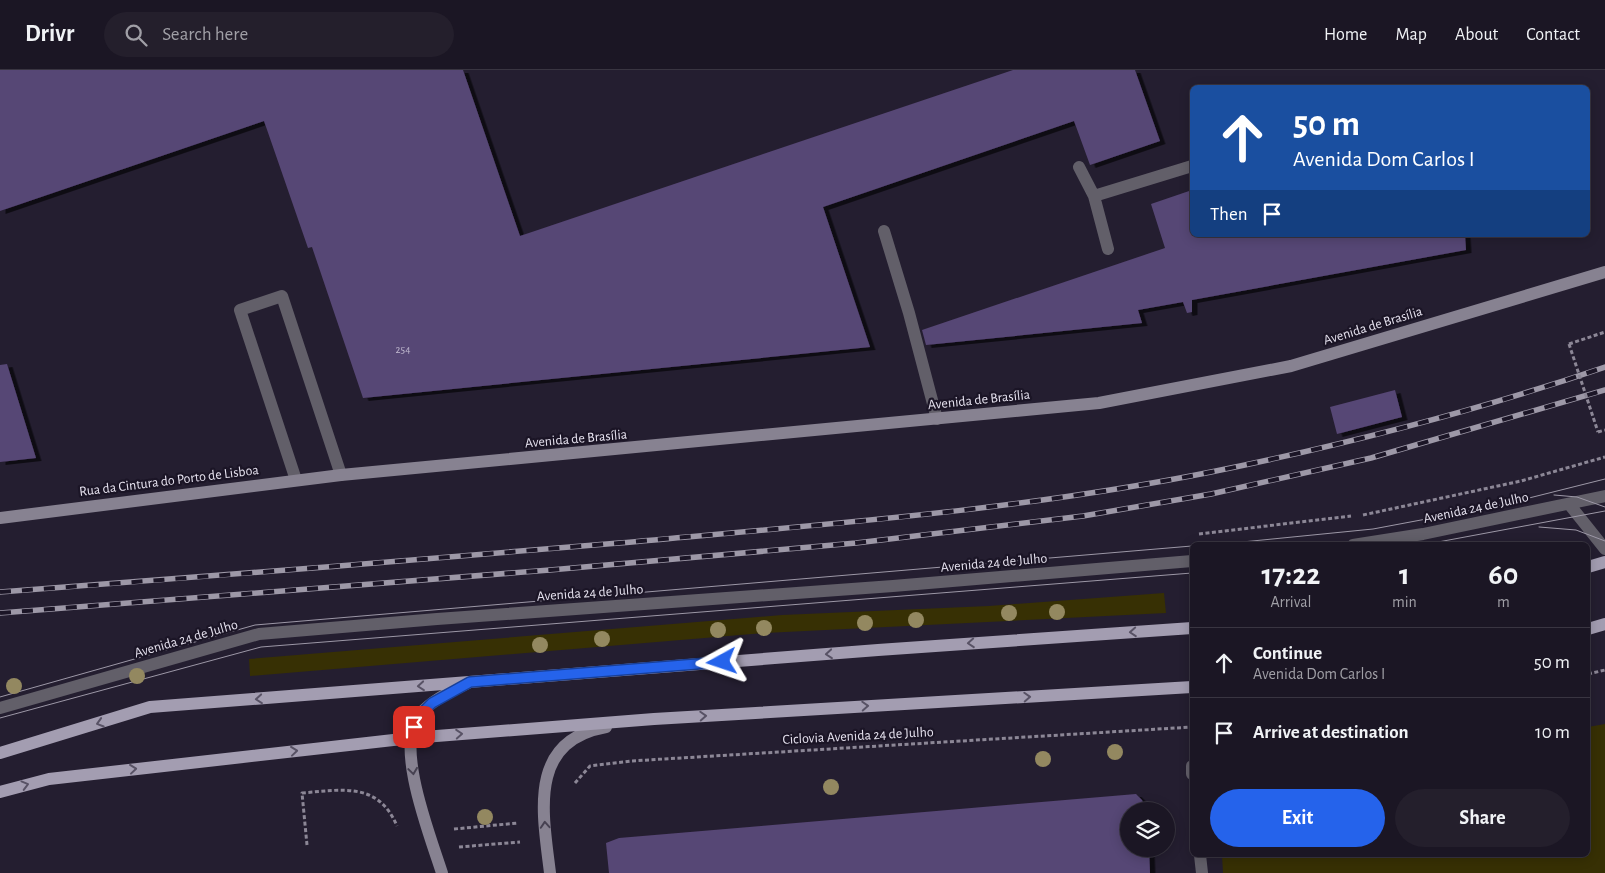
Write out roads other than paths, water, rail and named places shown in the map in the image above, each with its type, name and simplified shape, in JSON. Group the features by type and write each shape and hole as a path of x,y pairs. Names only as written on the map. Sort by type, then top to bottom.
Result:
{"main road":[{"path":"1590,566 1605,562"},
{"path":"1590,628 1605,624"},
{"path":"0,754 150,708 878,650 1190,628"},
{"path":"0,792 50,779 411,738 654,719 1190,687"}],"street":[{"path":"1079,167 1094,196 1108,249"},
{"path":"1094,196 1190,167"},
{"path":"884,232 910,313 937,419"},
{"name":"Avenida de Brasília","path":"341,476 1099,403 1291,366 1605,272"},
{"path":"296,480 240,310 282,296 341,476"},
{"name":"Rua da Cintura do Porto de Lisboa","path":"0,518 296,480 341,476"},
{"name":"Avenida 24 de Julho","path":"1372,542 1423,534 1605,496"},
{"path":"1569,504 1605,549"},
{"name":"Avenida 24 de Julho","path":"0,708 259,634 437,618 902,586 1190,561"},
{"path":"442,873 414,782 411,738 418,717 432,703 470,682"},
{"path":"550,873 543,792 551,764 572,739 592,729 654,719"},
{"path":"1200,857 1202,873"}],"tram line":[{"path":"1242,542 1373,529 1501,505 1605,479"},
{"path":"1554,495 1577,497 1605,507"},
{"path":"1438,542 1605,511"},
{"path":"1539,527 1576,530 1605,541"},
{"path":"0,697 255,625 1190,546"},
{"path":"0,718 261,647 1190,573"}],"railway":[{"path":"0,592 767,530 990,507 1064,497 1138,486 1211,472 1360,439 1508,398 1605,367"},
{"path":"0,613 550,570 856,543 1083,516 1211,494 1371,458 1605,390"}]}
